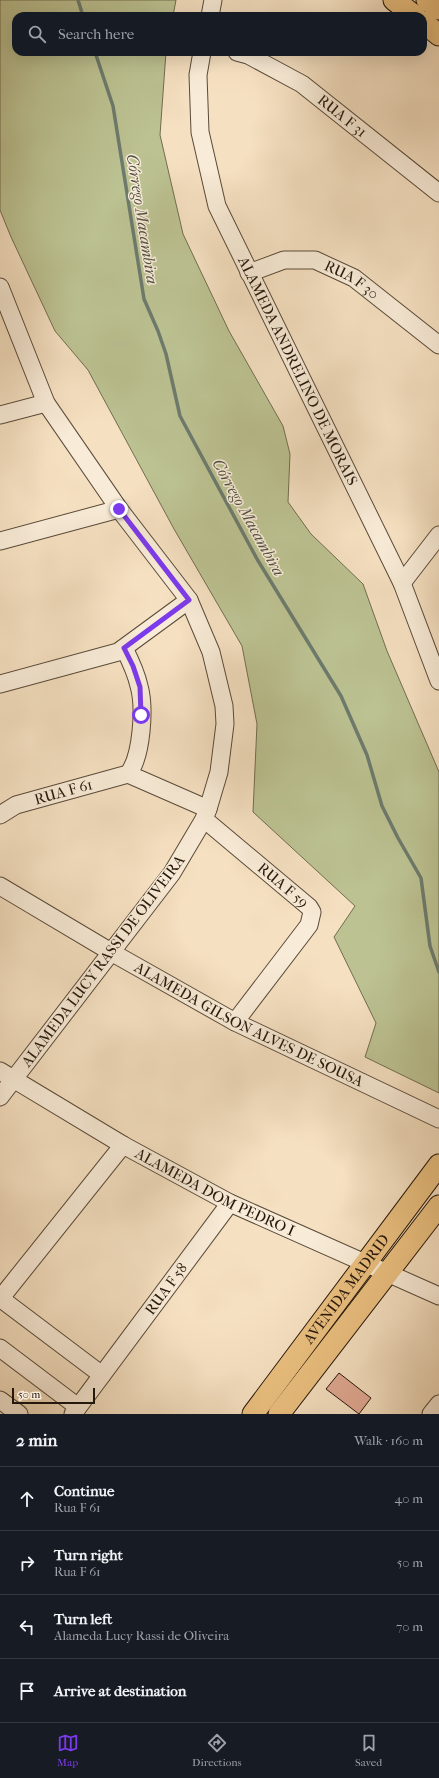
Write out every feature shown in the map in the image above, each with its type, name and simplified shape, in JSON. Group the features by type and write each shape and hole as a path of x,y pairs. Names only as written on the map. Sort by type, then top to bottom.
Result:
{"main road":[{"path":"394,0 410,12"},
{"path":"427,0 439,9"},
{"path":"427,25 439,34"},
{"name":"AVENIDA MADRID","path":"253,1414 439,1165"},
{"name":"AVENIDA MADRID","path":"279,1414 438,1210"}],"street":[{"path":"211,12 214,0"},
{"name":"ALAMEDA ANDRELINO DE MORAIS","path":"201,56 198,75 200,132 217,206 402,583 439,681"},
{"name":"RUA F 31","path":"248,56 302,84 439,193"},
{"name":"RUA F 30","path":"249,273 284,260 315,260 354,278 439,345"},
{"name":"ALAMEDA LUCY RASSI DE OLIVEIRA","path":"0,287 46,403 119,509 189,600 211,652 224,706 226,724 219,772 206,814 172,873 111,952 7,1075 0,1097"},
{"path":"0,415 46,403"},
{"path":"0,541 119,509"},
{"path":"402,583 439,534"},
{"path":"0,684 118,652 189,600"},
{"path":"124,648 133,666 140,687 141,715 138,751 132,769 128,774 206,814"},
{"name":"RUA F 61","path":"0,815 16,805 128,774"},
{"name":"RUA F 59","path":"206,814 309,907 312,912 309,925 235,1022"},
{"name":"ALAMEDA GILSON ALVES DE SOUSA","path":"0,886 111,952 235,1022 439,1120"},
{"name":"ALAMEDA DOM PEDRO I","path":"7,1075 123,1145 230,1203 439,1296"},
{"path":"102,1375 0,1299 123,1145"},
{"name":"RUA F 58","path":"0,1348 75,1411 230,1203"},
{"path":"0,1400 19,1414"},
{"path":"431,1414 439,1404"}],"green space":[{"path":"0,0 176,0 174,12 12,12 12,56 166,56 160,135 183,234 229,331 283,426 290,454 288,502 311,534 363,584 387,651 439,772 439,1093 365,1057 376,1023 334,937 355,906 253,812 257,724 242,646 174,529 88,370 55,331 0,210"}],"building":[{"path":"339,1373 371,1398 359,1414 326,1389"}],"waterway":[{"name":"Córrego Macambira","path":"78,0 82,12"},
{"name":"Córrego Macambira","path":"96,56 113,106 144,299 166,354 180,416 257,559 341,696 367,755 382,806 421,878 430,946 439,972"}],"route":[{"path":"119,509 189,600 124,648 133,666 140,687 141,715"}]}
